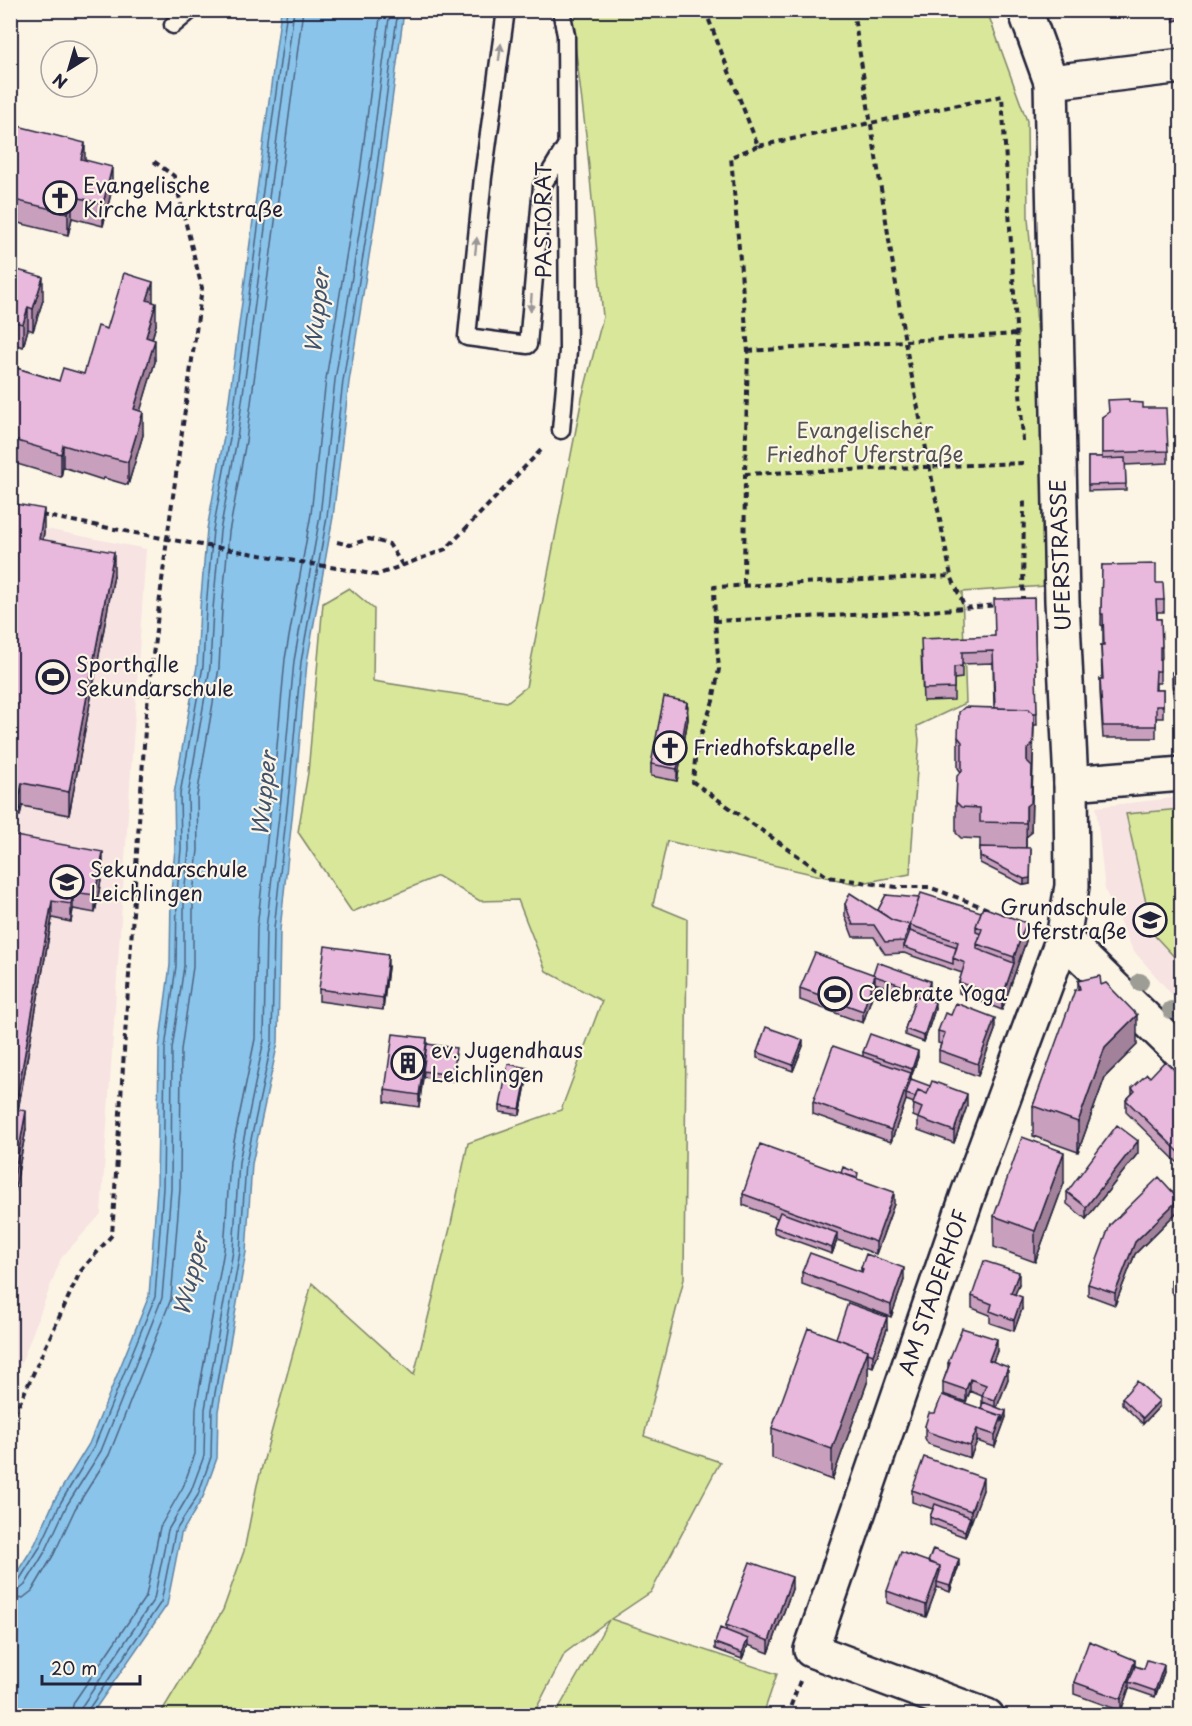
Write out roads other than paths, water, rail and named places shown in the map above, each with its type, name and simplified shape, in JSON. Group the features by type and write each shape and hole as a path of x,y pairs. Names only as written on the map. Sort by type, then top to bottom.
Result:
{"street":[{"name":"UFERSTRASSE","path":"1025,10 1051,82 1062,602 1071,783 1072,886 1063,938"},
{"path":"1051,82 1182,66"},
{"path":"1071,783 1182,774"},
{"path":"1063,938 1182,1054"},
{"name":"AM STADERHOF","path":"987,1716 811,1650 968,1194 1063,938"}],"lane":[{"path":"173,25 191,10"},
{"path":"506,10 483,177 467,337 528,345 542,186 566,146"},
{"name":"PASTORAT","path":"561,10 566,35 568,351 561,430"}],"water":[{"name":"Wupper","path":"281,11 404,11 382,175 349,382 333,517 307,662 280,930 278,1042 252,1164 246,1252 218,1411 217,1458 203,1497 181,1534 167,1605 91,1715 11,1715 11,1582 35,1544 55,1499 89,1444 149,1296 157,1188 159,1048 170,965 171,893 175,849 174,794 197,666 207,529 224,437"}],"place":[{"name":"Evangelische Kirche Marktstraße","path":"60,198"},
{"name":"Sporthalle Sekundarschule","path":"53,677"},
{"name":"Friedhofskapelle","path":"670,748"},
{"name":"Sekundarschule Leichlingen","path":"67,882"},
{"name":"Grundschule Uferstraße","path":"1150,920"},
{"name":"Celebrate Yoga","path":"835,994"},
{"name":"ev. Jugendhaus Leichlingen","path":"408,1063"}],"park label":[{"name":"Evangelischer Friedhof Uferstraße","path":"865,443"}]}
